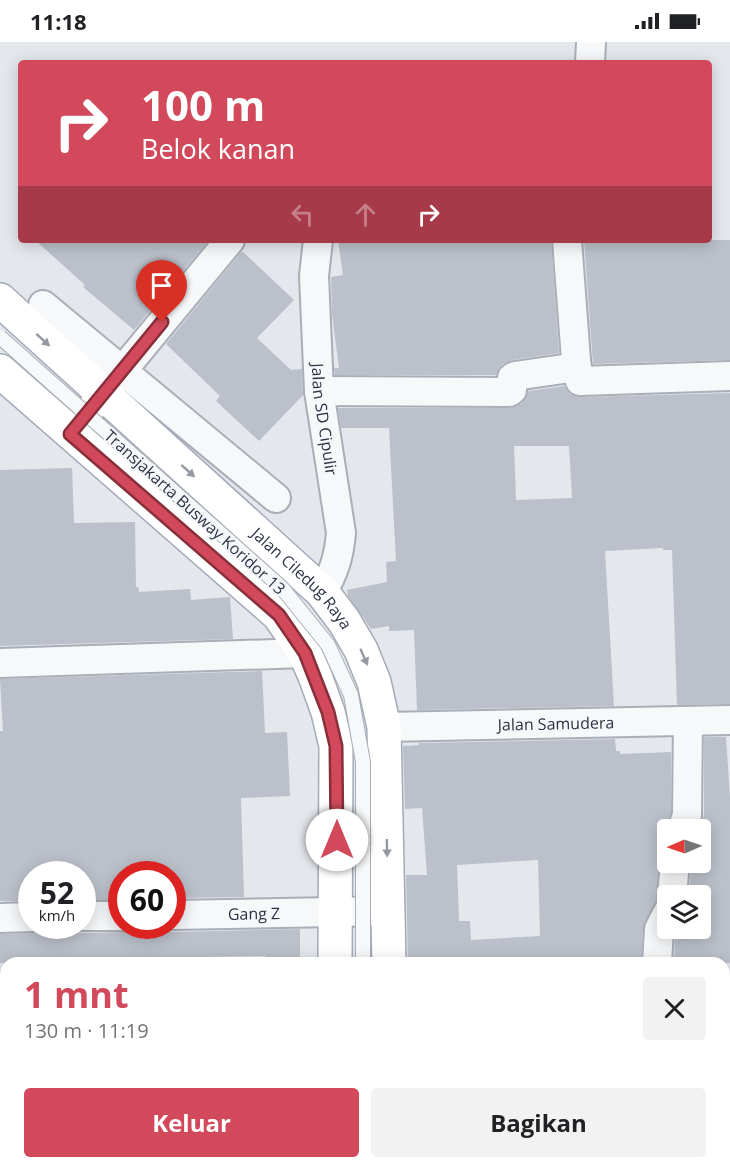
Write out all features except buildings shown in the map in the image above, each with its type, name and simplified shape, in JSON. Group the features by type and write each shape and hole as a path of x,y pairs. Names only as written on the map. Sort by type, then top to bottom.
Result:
{"main road":[{"name":"Jalan Ciledug Raya","path":"0,300 112,382 322,592 344,621 361,650 374,682 384,727 389,957"},
{"path":"0,372 279,615 305,653 328,712 336,746 335,957"}],"street":[{"path":"590,60 591,42"},
{"path":"70,434 228,243"},
{"name":"Jalan SD Cipulir","path":"318,243 315,276 318,391 341,533 339,556 332,576 322,592"},
{"path":"567,243 578,378 583,382 730,376"},
{"path":"43,305 112,382 276,498"},
{"path":"318,391 509,392 512,390 514,376 577,367"},
{"path":"0,663 305,653"},
{"name":"Jalan Samudera","path":"384,727 730,720"},
{"path":"686,819 688,721"},
{"name":"Gang Z","path":"186,915 389,911"},
{"path":"0,918 18,917"},
{"path":"657,957 658,939"}],"lane":[{"name":"Transjakarta Busway Koridor 13","path":"0,337 282,588 328,645 351,695 363,762 363,957"}],"route":[{"path":"162,322 70,434 279,615 305,653 328,712 336,746 337,840"}]}
